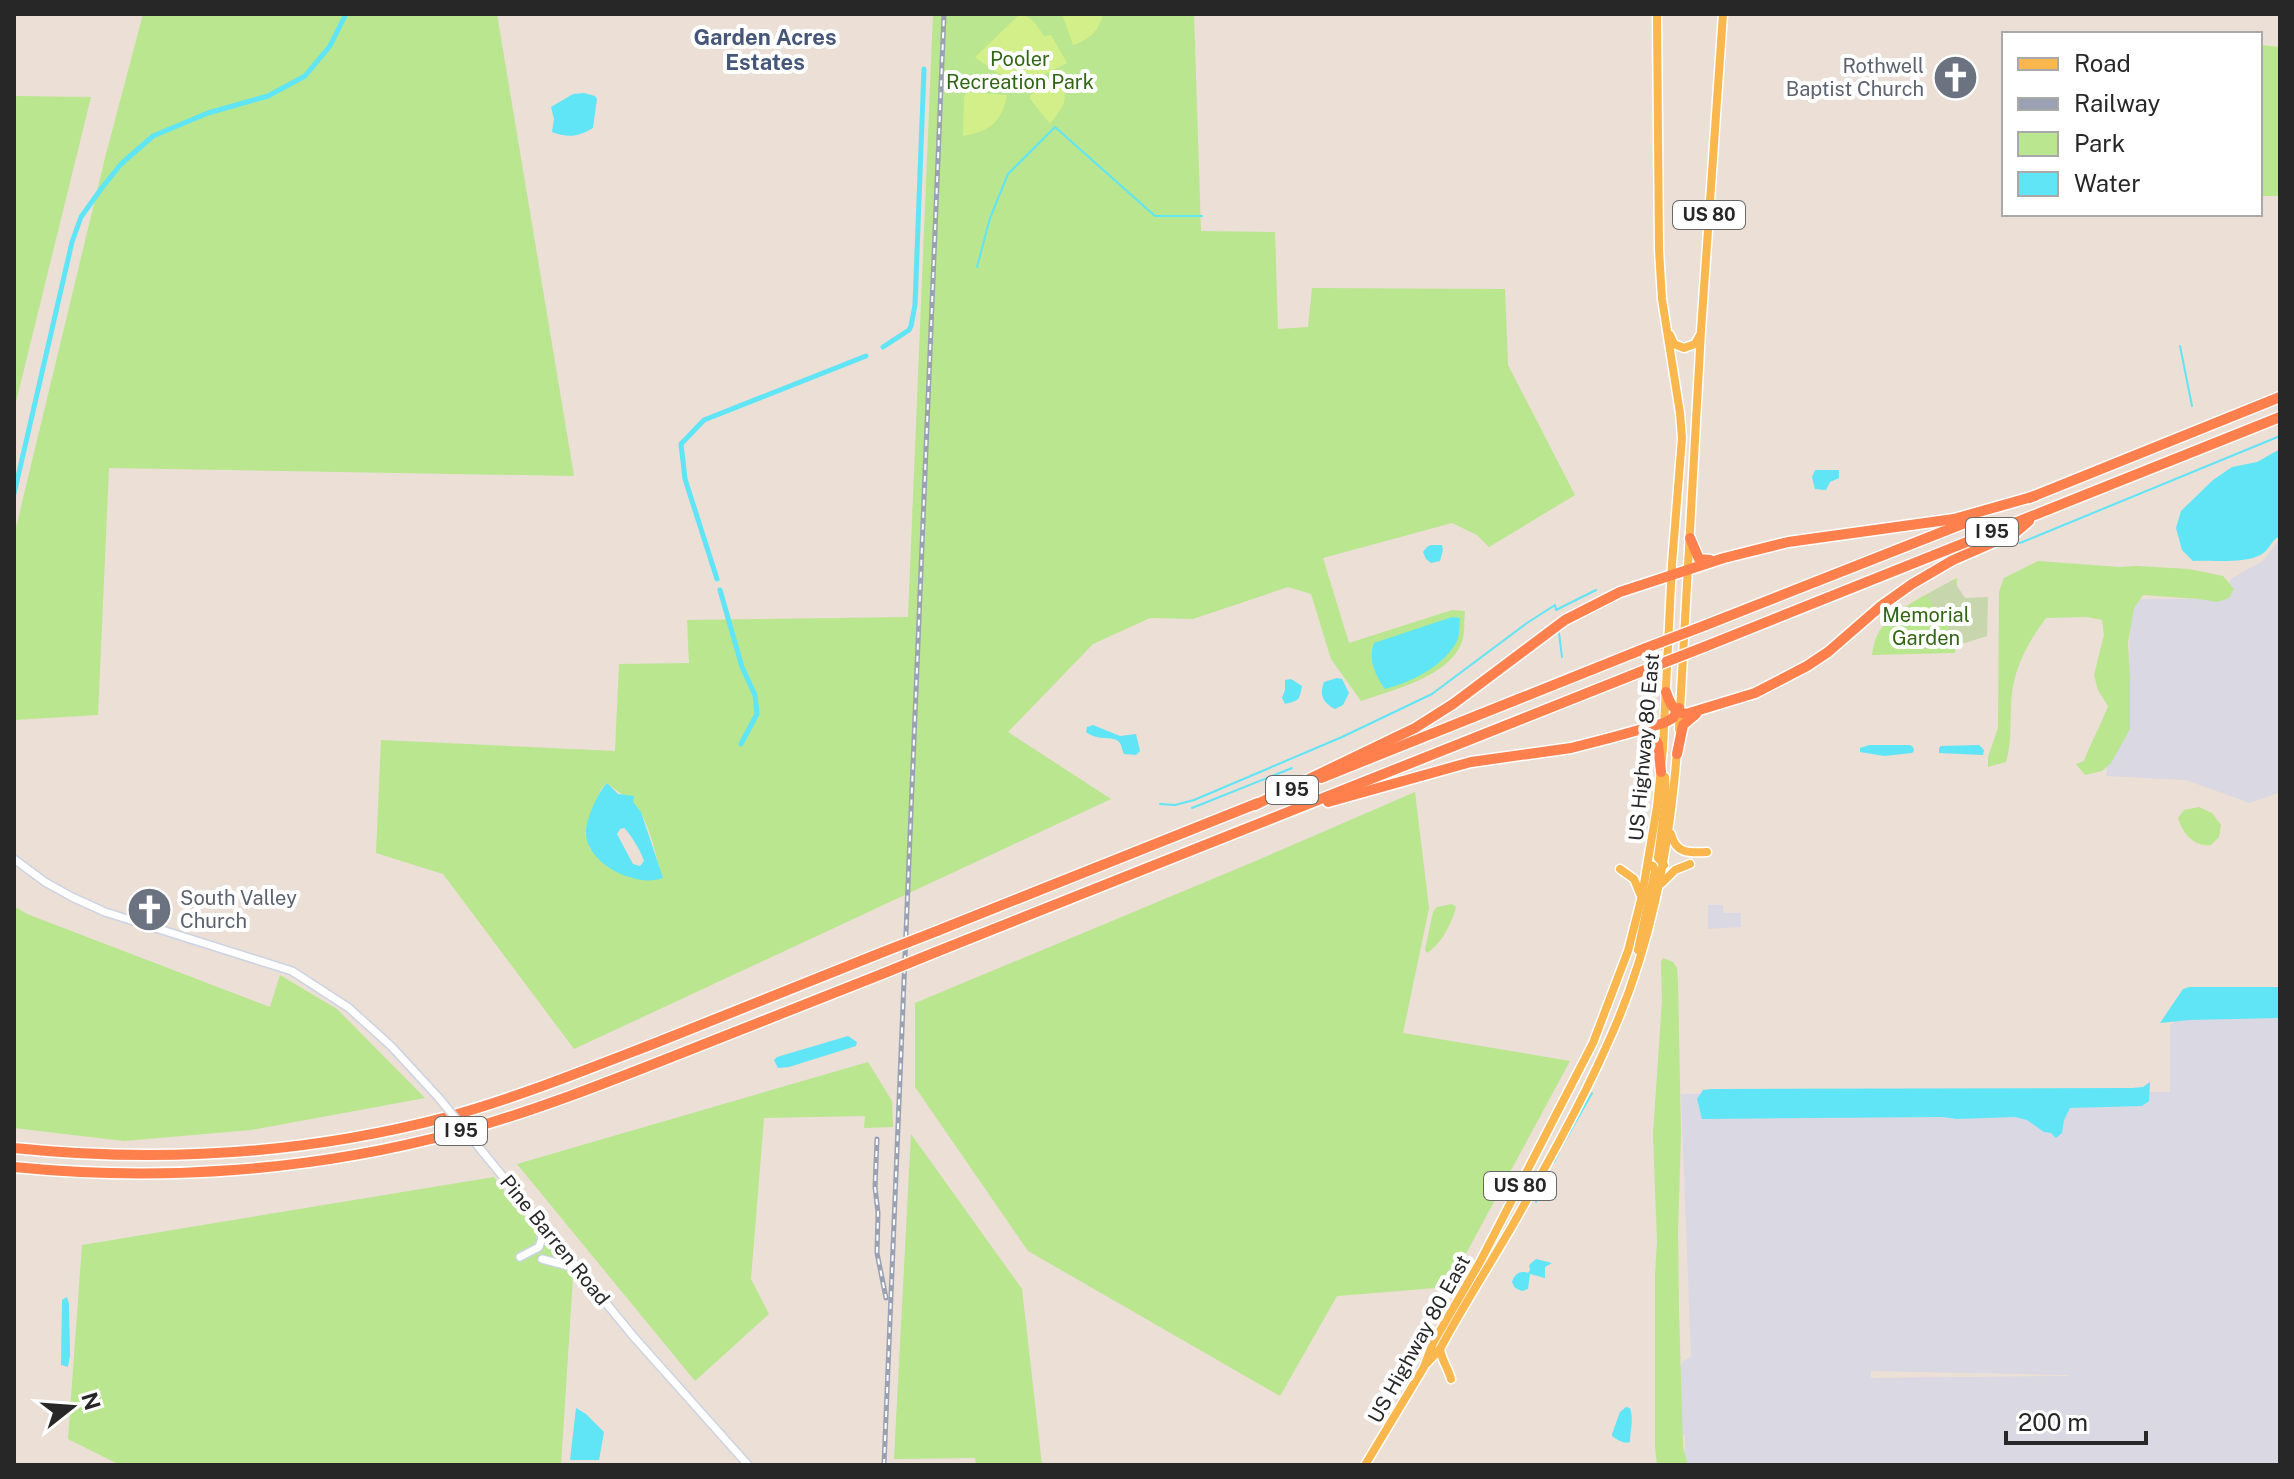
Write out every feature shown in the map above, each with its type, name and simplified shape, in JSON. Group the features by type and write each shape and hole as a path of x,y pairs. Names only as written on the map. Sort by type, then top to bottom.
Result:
{"highway":[{"name":"I 95","path":"14,1148 121,1155 248,1151 329,1141 396,1128 541,1087 2280,397"},
{"name":"I 95","path":"14,1167 122,1174 204,1172 327,1160 400,1147 513,1116 589,1090 2280,417"},
{"path":"1690,538 1695,553 1705,561 1818,536 1954,519 2035,496"},
{"path":"1666,692 1670,704 1686,714 1755,693 1828,652 1881,606 1912,584 1953,560 2015,533 2035,514"},
{"path":"1255,805 1415,728 1453,704 1565,620 1594,604 1724,558"},
{"path":"1287,812 1471,762 1571,748 1664,723 1679,710"},
{"path":"1677,754 1683,725 1704,710"},
{"path":"1636,731 1651,733 1655,738 1661,772"}],"main road":[{"name":"US Highway 80 East","path":"1365,1465 1424,1367 1433,1343 1480,1262 1593,1043 1628,951 1648,865 1663,748 1682,438 1662,299 1659,250 1657,14"},
{"name":"US Highway 80 East","path":"1440,1349 1512,1225 1607,1046 1652,920 1664,865 1677,754 1723,14"},
{"path":"1666,323 1672,341 1680,347 1695,344 1701,331"},
{"path":"1663,748 1666,796 1658,858 1664,865"},
{"path":"1671,825 1671,838 1681,851 1707,852"},
{"name":"Pine Barren Road","path":"14,859 45,882 105,912 292,971 349,1008 408,1063 439,1098 660,1368 748,1465"},
{"path":"1659,887 1669,875 1690,864"},
{"path":"1634,977 1655,871 1653,866 1648,865"},
{"path":"1620,869 1634,879 1641,899"},
{"path":"520,1257 539,1247 542,1238 542,1231 523,1202"},
{"path":"542,1259 578,1269"},
{"path":"1440,1349 1451,1379"},
{"name":"US 80","path":"1424,1367 1440,1349"}],"shaded area":[{"path":"2280,539 2280,792 2250,803 2186,780 2106,776 2109,747 2127,733 2131,599 2220,599 2232,578 2263,561"},
{"path":"1708,905 1723,905 1723,913 1741,913 1741,927 1708,929"},
{"path":"2196,994 2280,995 2280,1465 1685,1465 1679,1370 1683,1361 1691,1357 1681,1094 2170,1092 2170,1026","holes":["1871,1371 2068,1375 1871,1378"]}],"green space":[{"path":"143,14 497,14 574,476 109,468 98,715 14,720 14,536"},
{"name":"Pooler Recreation Park","path":"933,14 1194,14 1201,231 1275,232 1278,329 1308,327 1312,288 1505,289 1508,365 1575,495 1489,547 1477,535 1452,523 1323,558 1349,643 1452,610 1465,611 1462,642 1455,654 1433,673 1361,701 1331,659 1311,594 1288,587 1193,619 1150,618 1093,644 1008,732 1111,799 574,1049 443,874 376,853 381,740 615,751 619,664 689,663 687,620 908,617","holes":["607,783 639,810 662,878 590,849 585,833 601,789"]},
{"path":"1062,14 1103,14 1092,34 1073,45"},
{"name":"Pooler Recreation Park","path":"1019,15 1031,19 1044,36 1051,35 1067,63 1041,76 1020,80 1000,74 975,57"},
{"path":"2262,45 2280,47 2280,196 2262,196"},
{"path":"1060,77 1064,102 1050,124 1030,95"},
{"path":"968,92 1007,95 1001,113 993,124 963,136 964,96"},
{"path":"14,96 91,97 14,410"},
{"path":"2038,561 2189,569 2223,576 2234,589 2229,598 2217,602 2143,595 2134,608 2128,643 2130,729 2111,763 2102,771 2085,775 2076,764 2084,761 2108,706 2098,690 2094,675 2104,635 2102,620 2087,617 2046,618 2034,635 2014,683 2006,762 1988,767 1988,757 1998,728 1999,592 2004,578"},
{"name":"Memorial Garden","path":"1957,578 1955,653 1872,655 1876,638 1891,618 1912,602"},
{"path":"1953,580 1965,598 1988,597 1987,636 1965,643 1952,642 1948,627 1926,595"},
{"path":"1415,792 1429,908 1403,1033 1570,1061 1448,1287 1337,1296 1280,1396 1028,1251 915,1087 915,1003"},
{"path":"2199,807 2212,813 2221,825 2219,837 2211,845 2199,844 2190,838 2178,818 2184,810"},
{"path":"1452,904 1456,907 1449,926 1427,953 1425,950 1433,912 1437,907"},
{"path":"14,906 27,914 270,1007 280,975 337,1009 425,1098 251,1130 124,1141 14,1128"},
{"path":"1663,958 1673,962 1677,968 1678,983 1681,1134 1679,1312 1683,1447 1688,1465 1657,1465 1655,1447 1657,1242 1653,1134"},
{"path":"868,1062 892,1101 893,1127 864,1128 865,1116 764,1118 751,1279 769,1314 695,1381 517,1164"},
{"path":"911,1134 1022,1289 1042,1465 976,1465 975,1458 894,1459"},
{"path":"494,1177 573,1277 561,1465 120,1465 68,1439 82,1245"}],"water":[{"path":"584,93 597,99 593,128 573,136 552,132 554,119 551,107 573,94"},
{"path":"2280,449 2280,536 2265,552 2255,557 2193,561 2182,550 2176,528 2181,511 2213,480 2232,467 2257,462"},
{"path":"1815,470 1839,470 1839,478 1830,482 1826,490 1815,489 1812,477"},
{"path":"1431,545 1442,545 1440,561 1431,563 1426,559 1423,552"},
{"path":"1452,617 1460,618 1458,638 1450,652 1425,673 1385,689 1374,667 1374,643"},
{"path":"1291,679 1302,686 1300,695 1296,701 1285,704 1282,698 1285,680"},
{"path":"1342,679 1349,693 1343,705 1335,709 1325,701 1322,691 1324,682"},
{"path":"1093,725 1120,736 1136,734 1140,751 1136,755 1124,754 1116,740 1086,732 1087,727"},
{"path":"1869,745 1910,745 1914,751 1884,756 1860,752 1860,748"},
{"path":"1979,745 1984,750 1983,755 1939,753 1941,746"},
{"path":"607,783 618,794 634,796 633,802 641,812 663,878 640,880 616,872 589,847 587,824","holes":["624,828 643,857 640,866 633,864 617,834"]},
{"path":"2280,987 2280,1018 2160,1023 2183,989"},
{"path":"848,1036 857,1042 856,1046 789,1067 778,1068 774,1060 777,1057"},
{"path":"2150,1082 2149,1101 2142,1106 2070,1108 2062,1133 2056,1138 2027,1120 2015,1117 1702,1119 1697,1099 1703,1090 1712,1089 2132,1088 2143,1087"},
{"path":"1536,1259 1552,1263 1545,1267 1545,1278 1530,1274 1528,1289 1522,1291 1515,1288 1512,1282 1514,1277 1520,1272 1528,1273 1529,1265"},
{"path":"67,1297 68,1367 61,1365 62,1300"},
{"path":"1626,1407 1630,1408 1632,1416 1630,1442 1612,1436 1620,1412"},
{"path":"576,1408 604,1432 599,1460 570,1460"}],"waterway":[{"path":"14,494 72,242 81,217 121,164 153,136 208,113 268,96 305,76 330,46 346,14"},
{"path":"883,347 909,330 915,305 924,69"},
{"path":"977,267 990,218 1008,174 1055,127 1155,216 1202,216"},
{"path":"2180,346 2192,406"},
{"path":"717,579 685,479 681,444 704,420 866,356"},
{"path":"2020,543 2280,436"},
{"path":"720,590 742,667 755,695 757,714 741,744"},
{"path":"1160,804 1175,805 1194,800 1342,737 1432,694 1555,605 1556,610 1596,590"},
{"path":"1559,633 1562,657"},
{"path":"1192,808 1292,768"},
{"path":"1562,1146 1592,1093"},
{"path":"1554,1162 1559,1152"},
{"path":"1536,1202 1549,1169"}],"railway":[{"path":"884,1465 944,14"},
{"path":"877,1139 877,1253 886,1298"}],"place":[{"name":"Rothwell Baptist Church","path":"1955,77"},
{"name":"South Valley Church","path":"149,910"}],"district":[{"name":"Garden Acres Estates","path":"765,50"}]}
